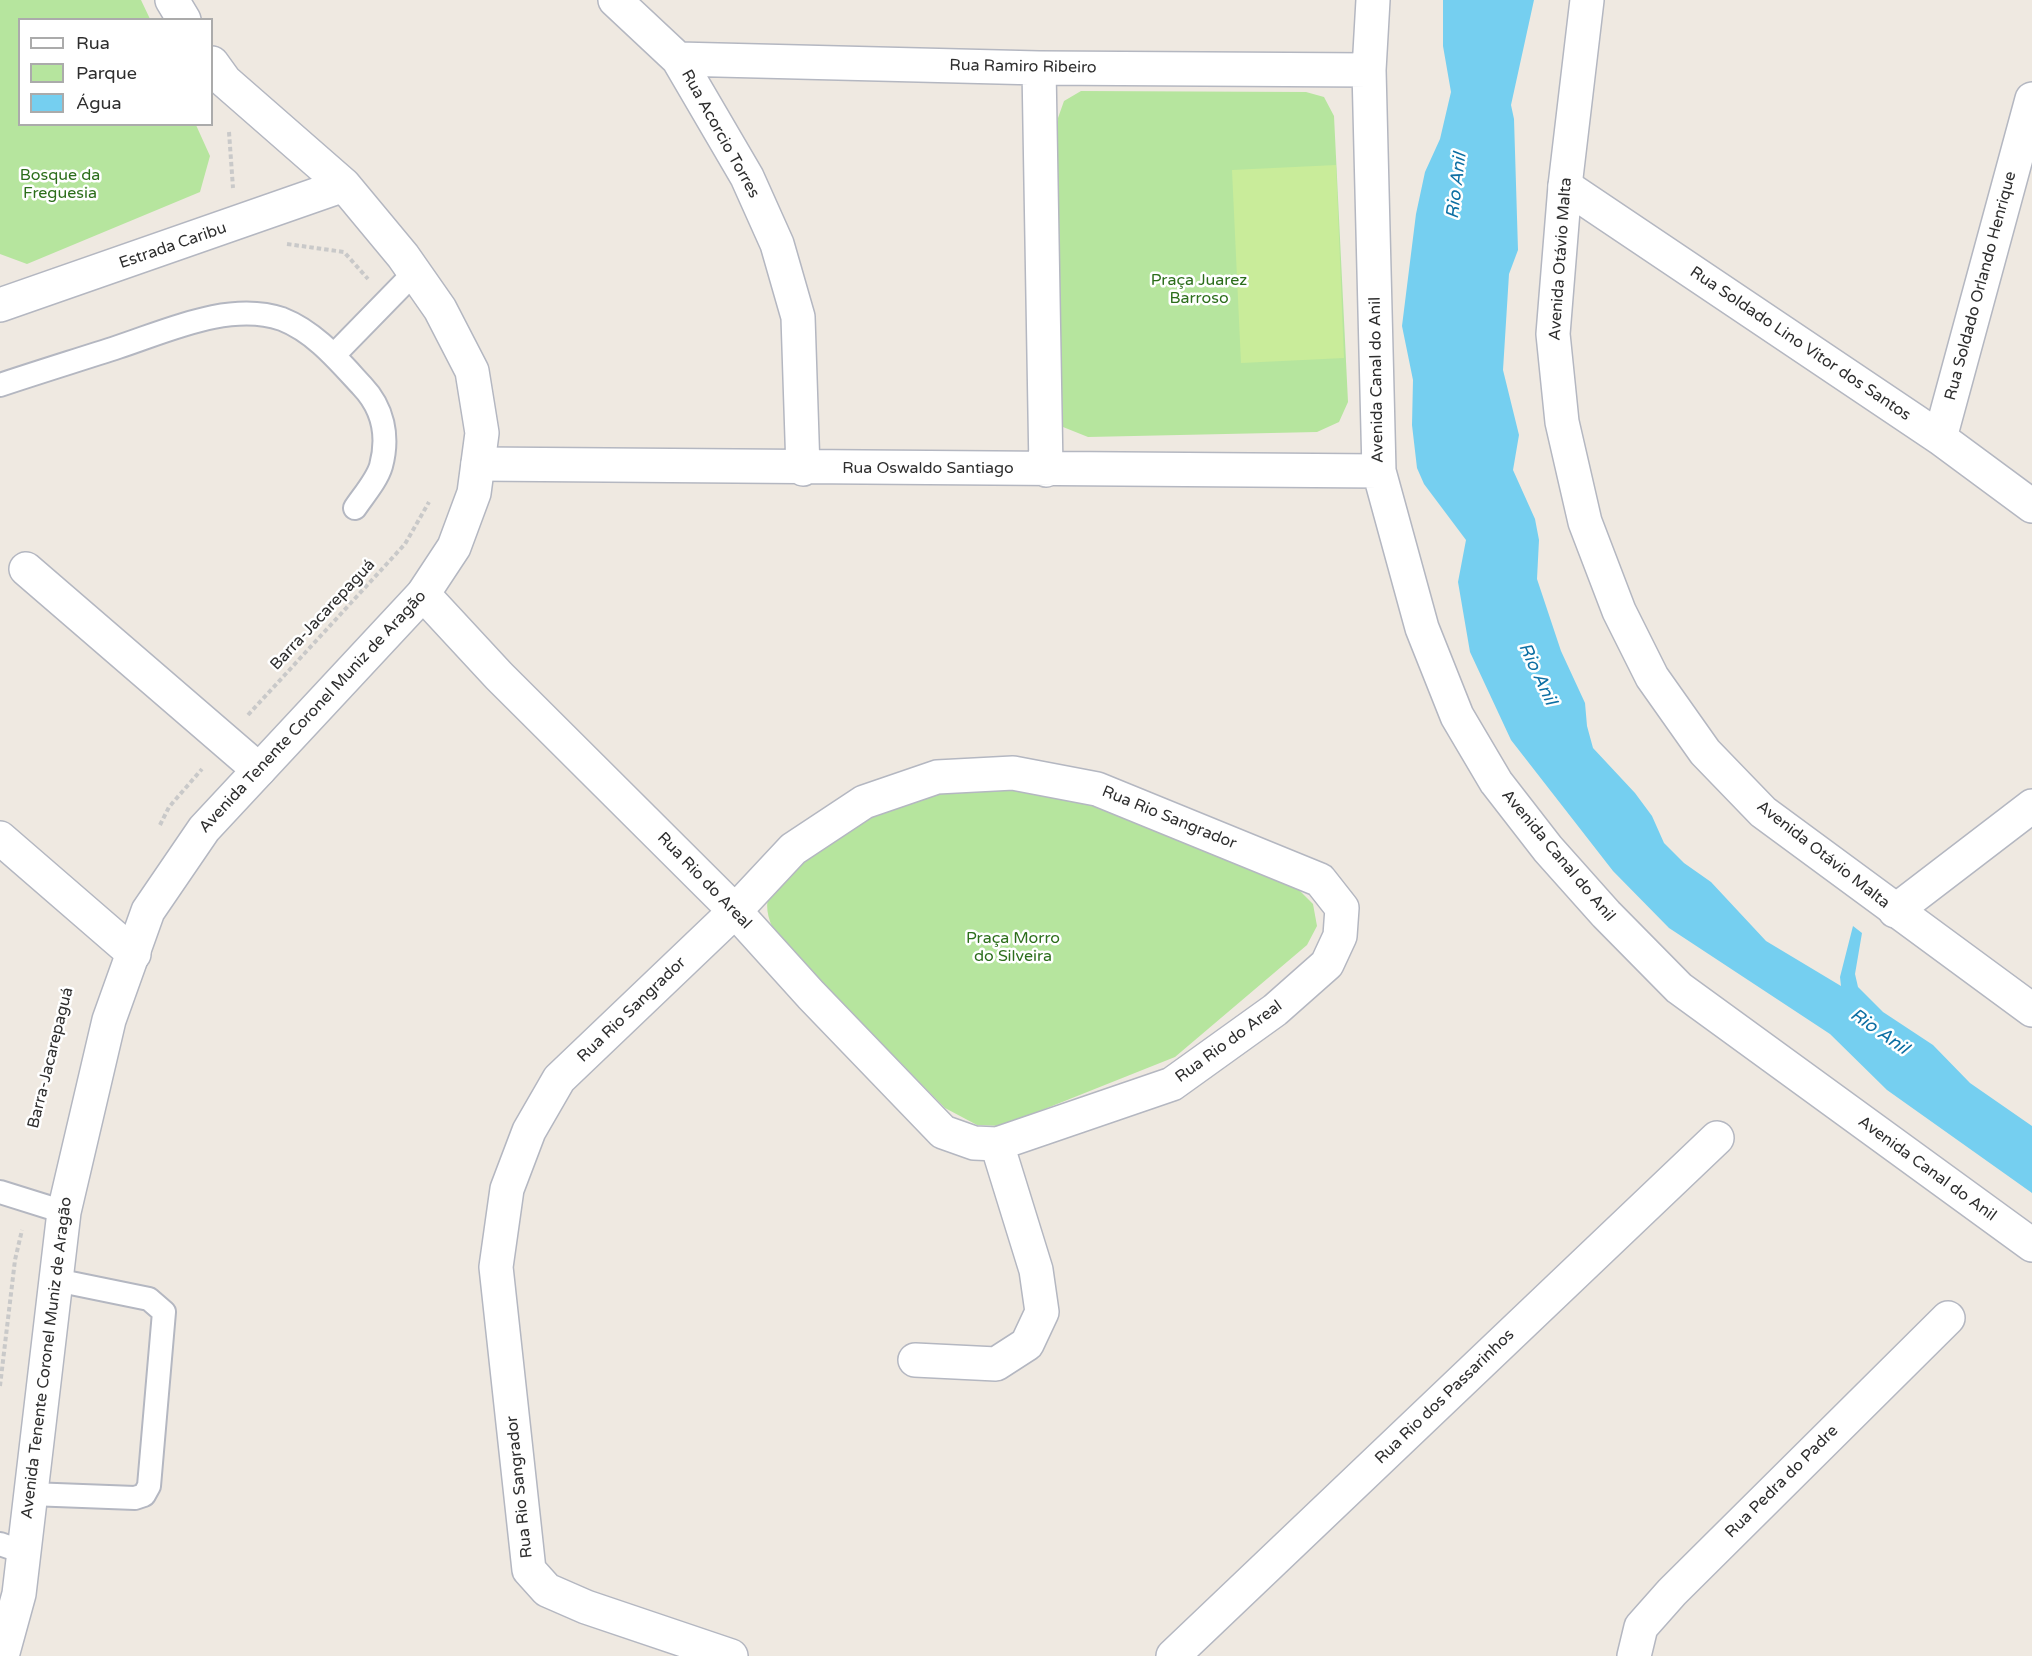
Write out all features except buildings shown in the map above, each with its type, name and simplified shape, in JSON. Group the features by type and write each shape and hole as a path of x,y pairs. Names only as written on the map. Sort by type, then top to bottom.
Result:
{"street":[{"path":"172,0 183,18"},
{"name":"Rua Acorcio Torres","path":"615,0 678,59 747,177 777,244 798,317 803,469"},
{"name":"Avenida Canal do Anil","path":"1374,0 1369,70 1379,471 1422,628 1457,716 1496,782 1548,849 1606,914 1678,988 2032,1245"},
{"name":"Avenida Otávio Malta","path":"1587,0 1565,186 1554,334 1562,422 1586,522 1619,611 1652,677 1705,752 1763,812 2032,1010"},
{"name":"Rua Ramiro Ribeiro","path":"678,59 1039,69 1369,70"},
{"name":"Avenida Tenente Coronel Muniz de Aragão","path":"2,1656 10,1591 11,1548 30,1494 64,1212 109,1020 148,911 204,829 423,594 454,547 474,493 478,464 482,433 472,371 440,309 415,272 344,185 225,81 213,64"},
{"path":"1039,69 1046,470"},
{"name":"Rua Soldado Orlando Henrique","path":"1940,438 2032,99"},
{"name":"Estrada Caribu","path":"0,305 344,185"},
{"name":"Rua Soldado Lino Vitor dos Santos","path":"1565,186 1940,438 2032,506"},
{"name":"Rua Oswaldo Santiago","path":"478,464 803,469 1379,471"},
{"path":"26,569 259,770"},
{"name":"Rua Rio do Areal","path":"423,594 499,676 735,911 811,995 943,1132 974,1143 997,1144 1172,1084 1275,1010 1327,964 1340,936 1342,908"},
{"name":"Rua Rio Sangrador","path":"731,1656 586,1607 547,1590 529,1570 496,1267 507,1189 529,1131 559,1079 735,911 793,849 864,802 937,777 1013,773 1097,789 1320,880 1342,908"},
{"path":"1895,911 2032,806"},
{"path":"0,838 134,954"},
{"name":"Rua Rio dos Passarinhos","path":"1173,1656 1717,1138"},
{"path":"915,1360 996,1364 1027,1344 1042,1312 1036,1270 997,1144"},
{"name":"Rua Pedra do Padre","path":"1634,1656 1641,1627 1672,1592 1948,1318"}],"lane":[{"path":"334,356 415,272"},
{"path":"0,384 206,319 250,314 281,319 312,335 368,392 382,414 384,433 381,466 355,508"},
{"path":"0,1192 64,1212"},
{"path":"30,1494 135,1498 144,1495 149,1486 164,1312 149,1299 56,1280"}],"path":[{"path":"229,128 234,198"},
{"path":"280,243 344,252 387,301"},
{"name":"Barra-Jacarepaguá","path":"159,827 169,807 226,741 405,544 432,499"},
{"path":"0,1386 15,1260 29,1201"}],"green space":[{"name":"Bosque da Freguesia","path":"0,0 141,0 150,18 18,18 18,126 196,126 210,156 200,192 27,264 0,254"},
{"name":"Praça Juarez Barroso","path":"1081,91 1306,92 1324,97 1334,116 1348,402 1339,422 1317,432 1088,437 1063,427 1053,402 1058,118 1064,101"},
{"path":"1336,165 1344,358 1241,363 1232,170"},
{"name":"Praça Morro do Silveira","path":"1019,785 1068,795 1296,887 1313,904 1317,926 1307,945 1175,1057 1002,1126 977,1125 945,1108 777,937 768,916 767,906 769,894 777,879 792,864 834,833 881,807 902,798 930,791"}],"water":[{"name":"Rio Anil","path":"1443,0 1534,0 1511,105 1514,119 1518,250 1509,274 1503,370 1519,435 1513,470 1535,519 1539,540 1537,579 1561,651 1585,703 1587,726 1593,748 1635,793 1652,816 1664,843 1684,863 1711,882 1766,941 1841,986 1840,977 1853,926 1862,933 1855,974 1858,987 1883,1012 1933,1045 1970,1083 2032,1126 2032,1193 1887,1090 1830,1034 1669,928 1613,871 1511,740 1470,652 1458,582 1466,540 1424,484 1417,468 1412,425 1413,380 1402,326 1416,214 1425,172 1440,139 1451,92 1443,46"}]}
